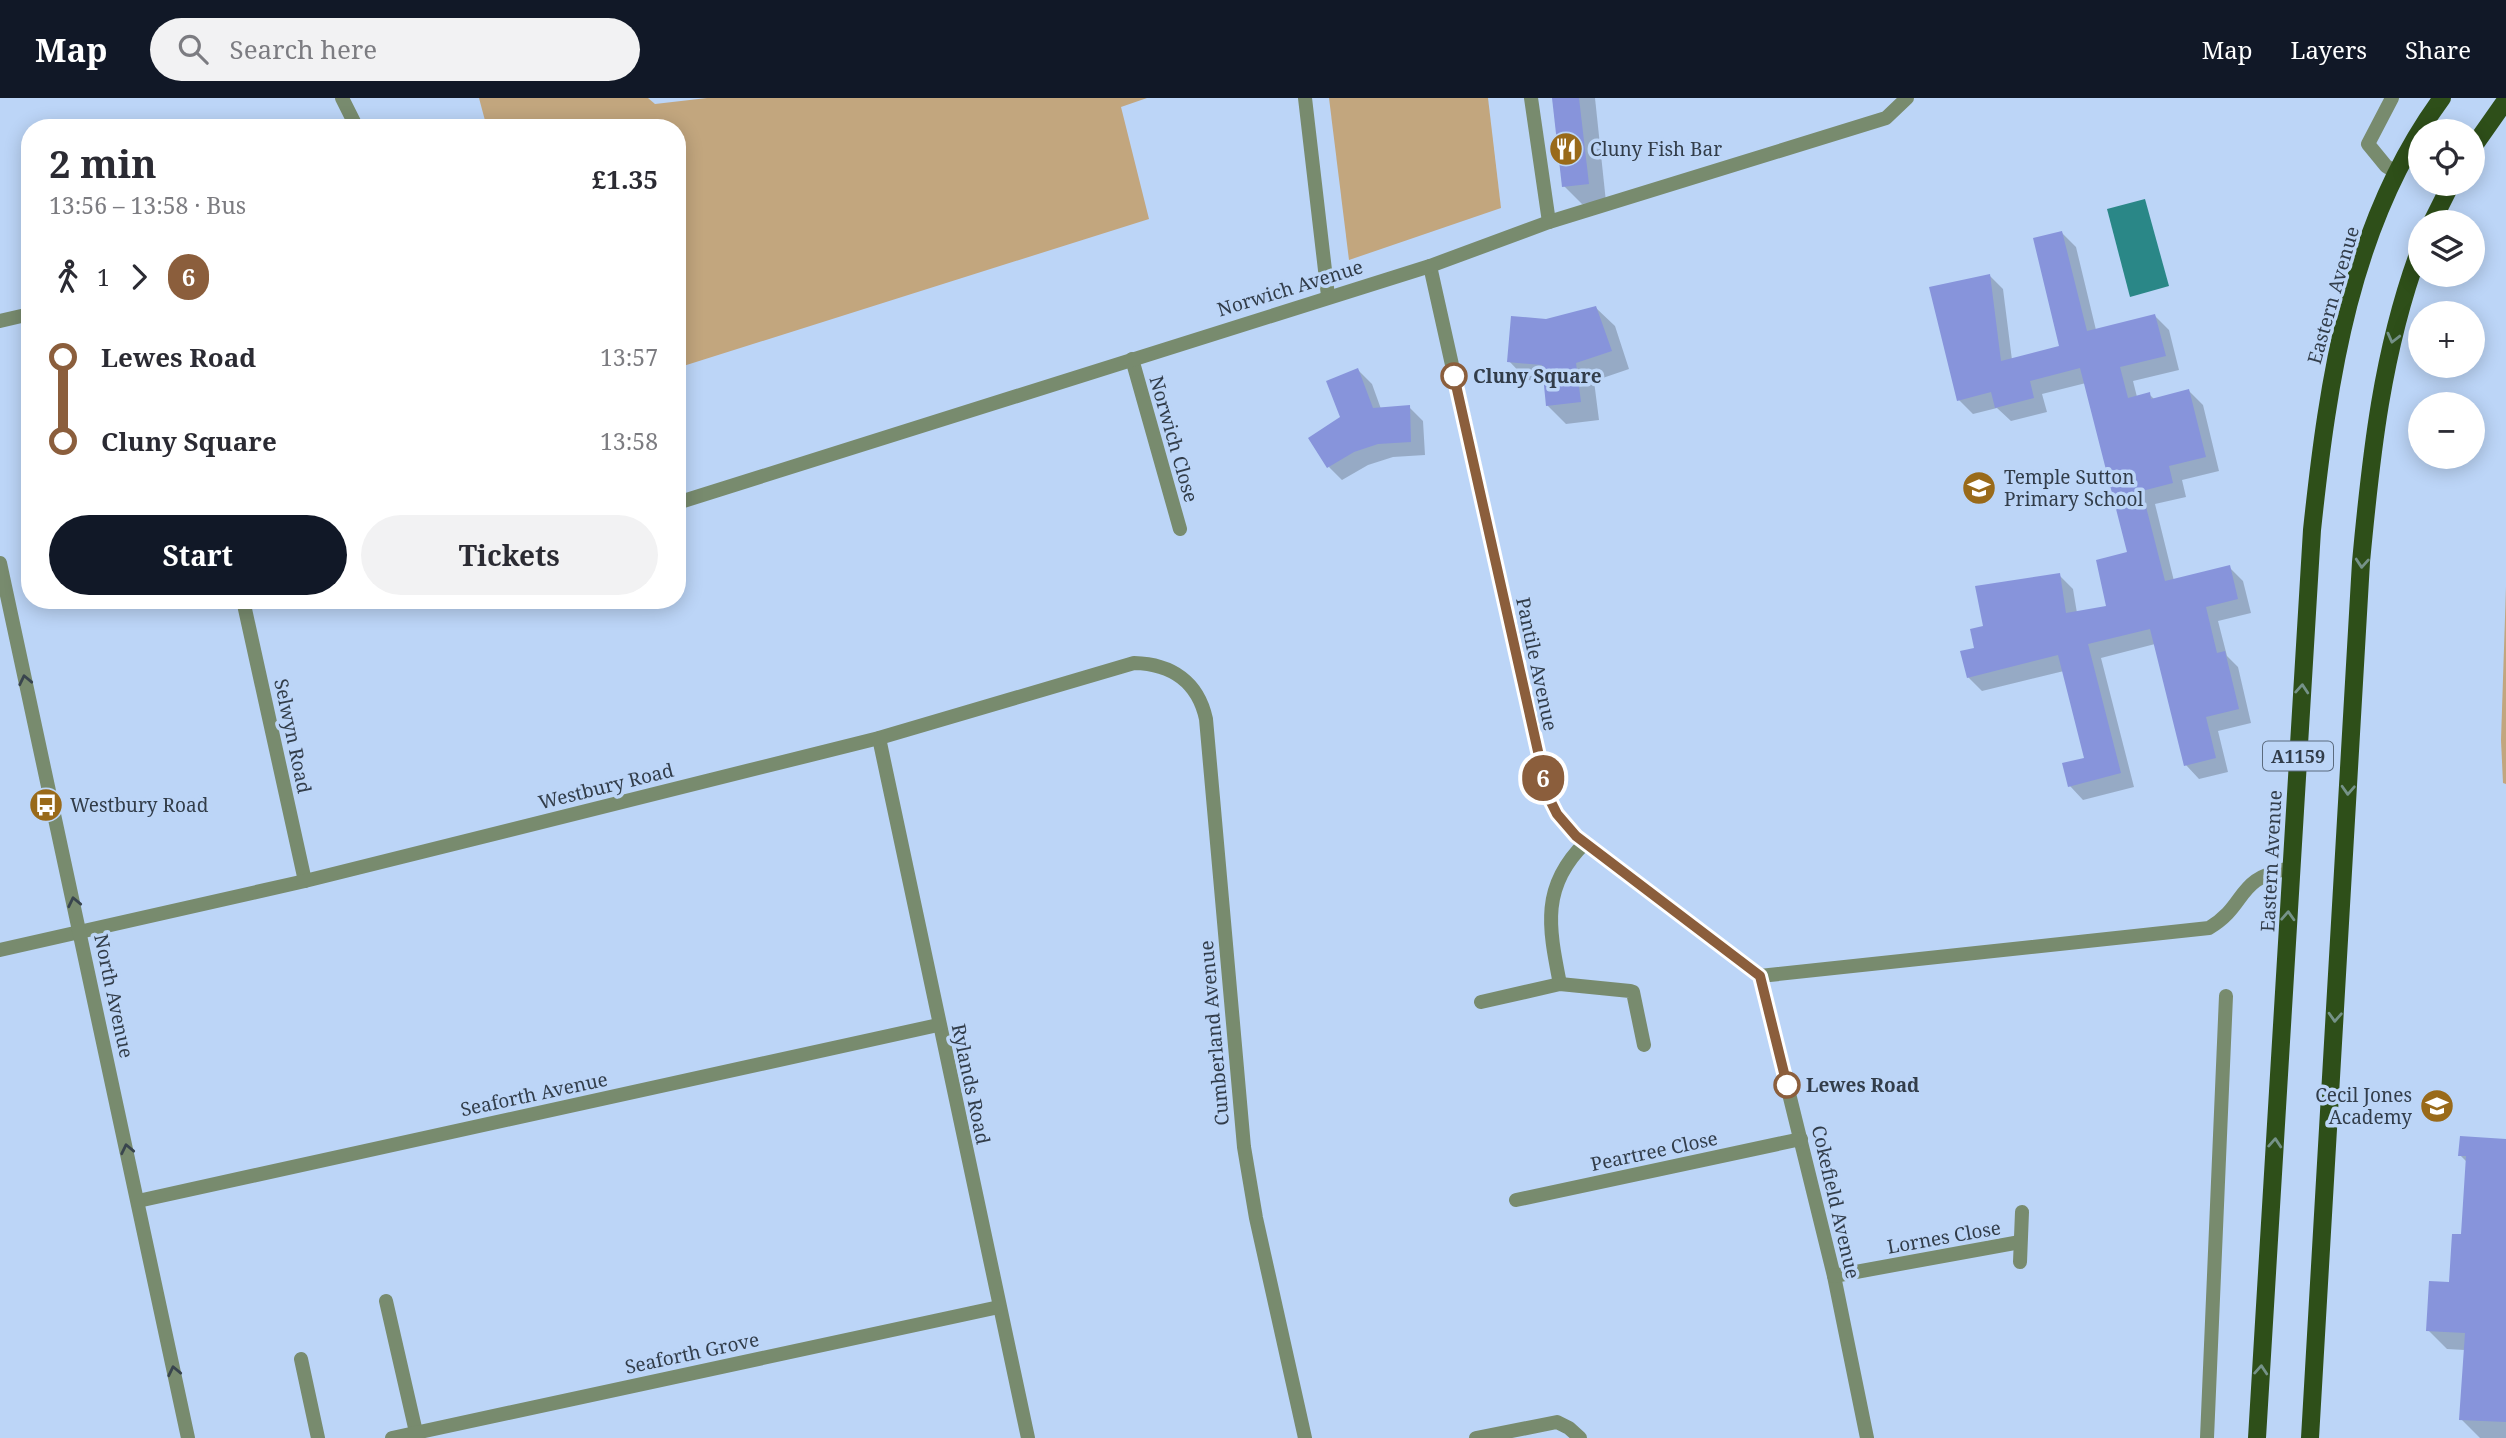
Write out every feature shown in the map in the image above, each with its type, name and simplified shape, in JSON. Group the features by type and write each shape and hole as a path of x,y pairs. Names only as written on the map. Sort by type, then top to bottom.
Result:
{"main road":[{"name":"Eastern Avenue","path":"2257,1438 2312,530 2323,428 2338,345 2360,263 2397,173 2421,127 2442,98"},
{"path":"2485,130 2506,100"},
{"name":"A1159","path":"2310,1438 2361,576 2370,468 2380,395 2392,340 2408,287"}],"street":[{"path":"342,98 352,119"},
{"path":"1305,98 1328,296"},
{"path":"1531,98 1549,222"},
{"name":"Norwich Avenue","path":"686,500 1430,266 1549,222 1886,118 1907,98"},
{"path":"2392,98 2368,144 2386,166 2397,173"},
{"name":"Pantile Avenue","path":"1430,266 1548,796 1557,814 1585,843 1760,976"},
{"path":"0,321 21,316"},
{"name":"Norwich Close","path":"1132,359 1180,529"},
{"name":"North Avenue","path":"0,563 188,1438"},
{"name":"Selwyn Road","path":"245,609 305,881"},
{"name":"Westbury Road","path":"0,950 305,881 879,738 1135,663"},
{"name":"Cumberland Avenue","path":"1135,663 1153,663 1181,675 1202,704 1206,719 1244,1147 1256,1218 1306,1438"},
{"name":"Rylands Road","path":"879,738 938,1026 1028,1438"},
{"path":"1560,984 1551,935 1552,898 1559,878 1585,843"},
{"path":"1760,976 2209,928 2222,920 2251,882 2262,875 2291,868"},
{"name":"Cokefield Avenue","path":"1760,976 1834,1276 1867,1438"},
{"path":"1481,1002 1560,984 1633,992 1644,1045"},
{"path":"2207,1438 2226,996"},
{"name":"Seaforth Avenue","path":"138,1200 938,1026"},
{"name":"Peartree Close","path":"1516,1200 1801,1139"},
{"name":"Lornes Close","path":"2020,1262 2022,1212"},
{"name":"Lornes Close","path":"1834,1276 2020,1242"},
{"path":"386,1301 416,1432"},
{"name":"Seaforth Grove","path":"392,1438 999,1307"},
{"path":"301,1359 318,1438"},
{"path":"1476,1438 1557,1422 1580,1438"}],"shaded area":[{"path":"479,98 648,98 655,104 707,98 1147,98 1121,107 1149,219 686,365 686,119 485,119"},
{"path":"1329,98 1488,98 1501,208 1349,260"},
{"path":"2145,199 2169,286 2130,297 2107,209"},
{"path":"2506,587 2506,784 2503,783 2501,740"}],"building":[{"path":"1552,98 1579,98 1589,184 1562,187"},
{"path":"2062,231 2087,331 2155,314 2166,356 2120,367 2128,398 2150,392 2151,399 2189,389 2206,457 2169,466 2173,483 2142,491 2165,581 2230,565 2238,599 2206,607 2217,653 2225,651 2239,709 2206,717 2216,758 2184,766 2150,629 2088,644 2121,773 2068,787 2062,763 2084,758 2058,655 1967,678 1960,651 1974,648 1970,629 1983,626 1975,586 2060,573 2066,613 2106,606 2096,560 2127,552 2080,368 2030,381 2034,398 1995,408 1991,392 1957,401 1929,287 1990,274 2001,361 2059,346 2033,238"},
{"path":"1596,306 1612,351 1576,363 1581,402 1546,406 1542,365 1507,362 1511,316 1546,319"},
{"path":"1358,368 1373,408 1410,405 1411,442 1378,444 1354,452 1327,468 1308,438 1340,417 1326,381"},
{"path":"2460,1136 2506,1139 2506,1422 2459,1420 2465,1333 2426,1331 2429,1281 2449,1282 2452,1234 2461,1234 2466,1156 2458,1156"}],"bus line":[{"name":"6","path":"1454,376 1548,796 1557,814 1576,836 1760,976 1787,1085"}],"place":[{"name":"Cluny Fish Bar","path":"1566,149"},
{"name":"Cluny Square","path":"1454,376"},
{"name":"Temple Sutton Primary School","path":"1979,488"},
{"name":"Westbury Road","path":"46,805"},
{"name":"Lewes Road","path":"1787,1085"},
{"name":"Cecil Jones Academy","path":"2437,1106"}]}
